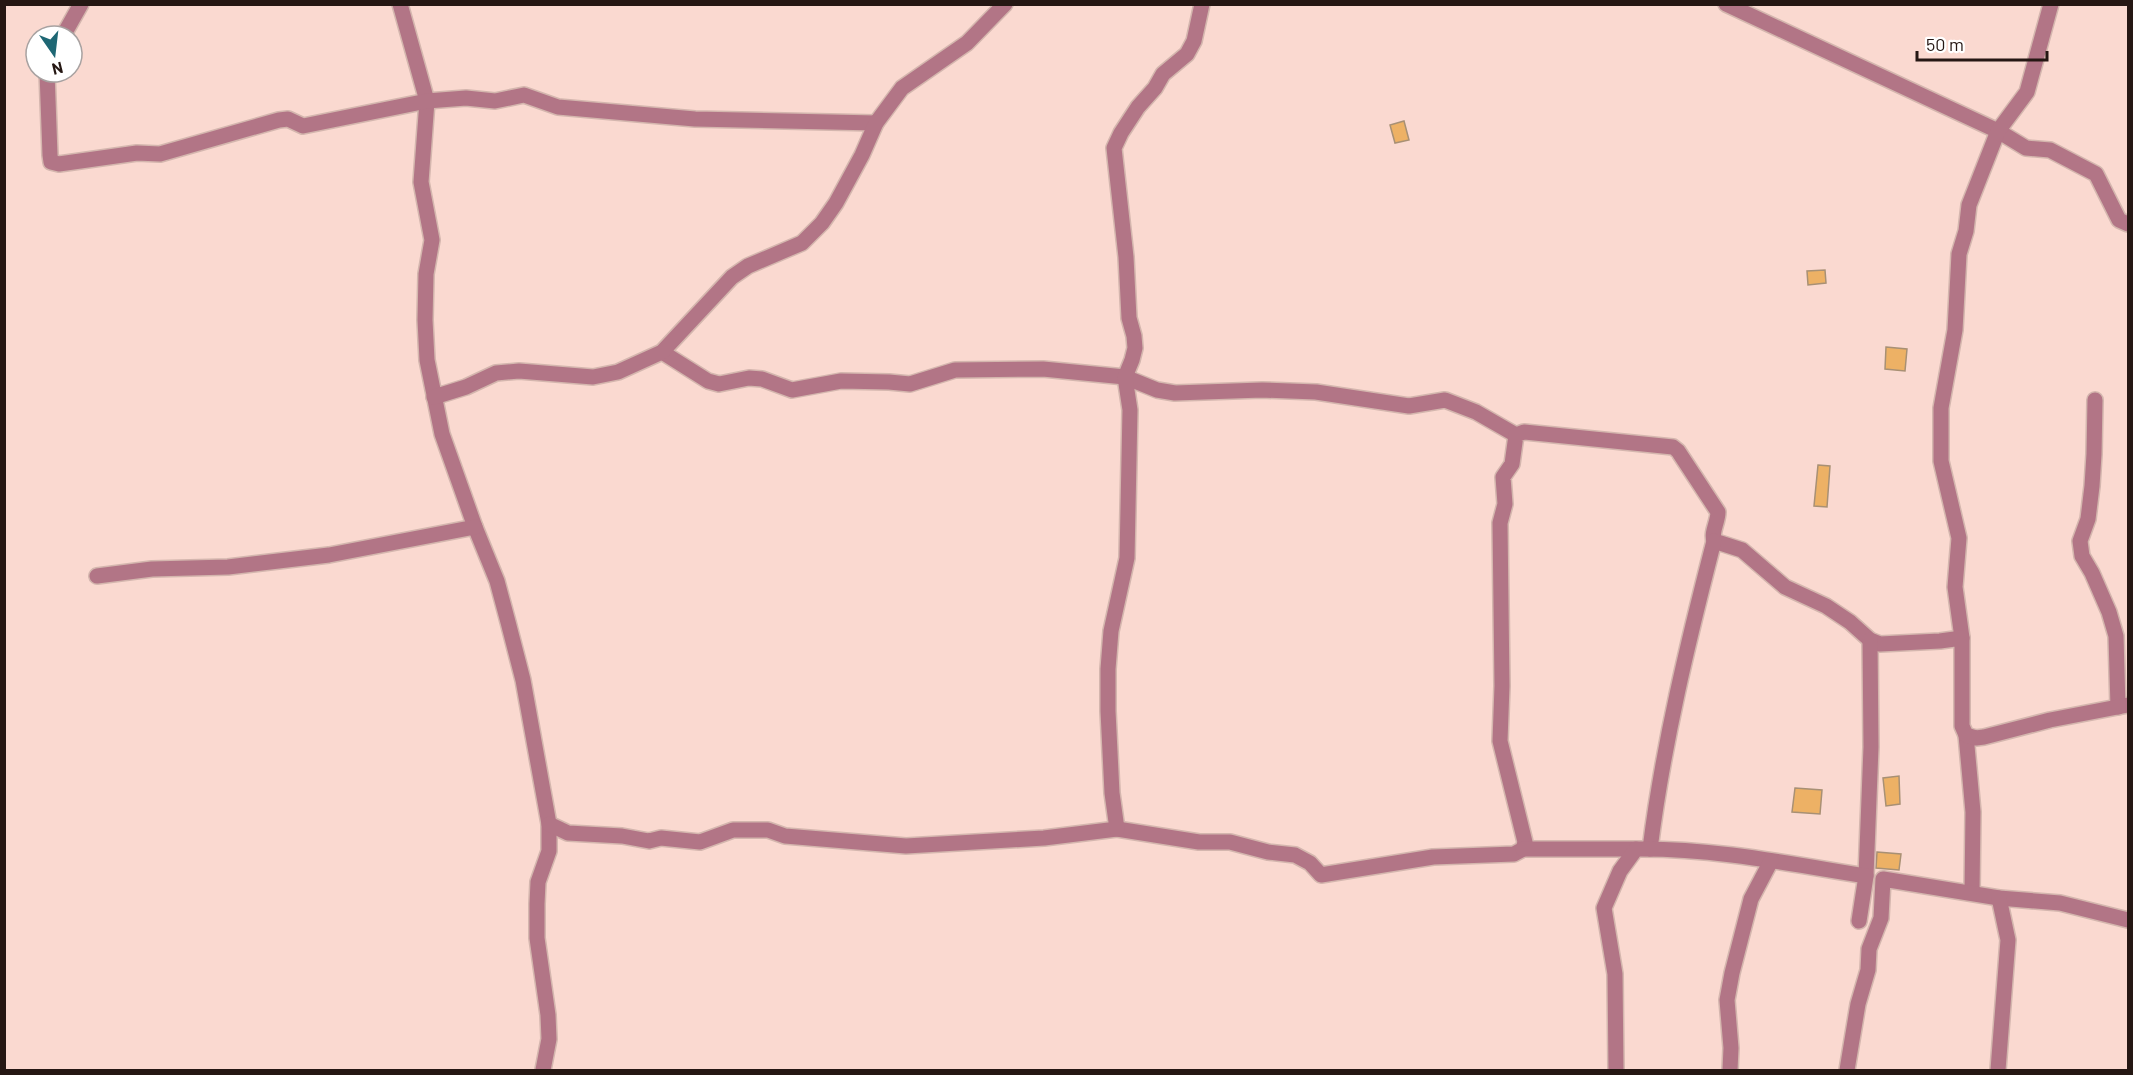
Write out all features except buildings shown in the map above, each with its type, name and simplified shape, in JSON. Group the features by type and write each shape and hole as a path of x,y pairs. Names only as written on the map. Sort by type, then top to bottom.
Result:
{"street":[{"path":"70,24 81,4"},
{"path":"400,4 427,100 421,182 432,240 426,274 427,360 442,434 497,581 523,680 549,824 549,851 538,882 537,904 537,938 548,1015 549,1039 543,1071"},
{"path":"434,397 466,387 496,373 519,371 593,377 618,372 662,352 732,277 748,266 802,243 822,223 836,203 862,155 876,123 902,88 968,43 1005,4"},
{"path":"1117,829 1112,793 1107,711 1111,631 1127,558 1130,411 1125,377 1135,348 1129,318 1126,257 1114,148 1138,107 1155,88 1163,74 1187,54 1194,41 1202,4"},
{"path":"1726,4 1998,131 2026,148 2050,150 2096,174 2119,220 2128,224"},
{"path":"1972,892 1973,812 1965,735 1962,726 1962,638 1955,586 1959,538 1941,461 1941,408 1955,330 1959,254 1966,231 1968,204 1998,131 2027,92 2051,4"},
{"path":"47,84 51,162 59,164 137,153 160,154 279,120 288,119 293,124 303,126 427,100 466,98 495,101 524,95 558,106 695,119 876,123"},
{"path":"662,352 708,381 720,384 749,378 762,379 792,390 841,381 889,381 910,384 955,370 1043,369 1125,377 1157,390 1175,393 1262,390 1316,392 1409,406 1445,400 1476,412 1516,435"},
{"path":"1965,735 1976,738 1984,737 2050,720 2123,706 2116,636 2109,612 2082,556 2080,541 2088,519 2092,486 2095,400"},
{"path":"1516,435 1524,432 1673,447 1678,451 1718,512 1713,534 1714,541 1690,634 1643,849 1620,871 1604,908 1615,974 1616,1071"},
{"path":"1516,435 1512,464 1503,477 1505,504 1500,523 1502,686 1500,741 1525,842 1523,849"},
{"path":"97,576 152,569 228,567 329,555 475,527"},
{"path":"1714,541 1742,550 1785,587 1826,606 1850,622 1870,640 1880,644 1962,638"},
{"path":"1860,921 1866,876 1871,747 1870,640"},
{"path":"549,824 568,833 622,836 649,841 661,838 700,842 734,830 768,830 785,836 906,846 1044,838 1117,829 1199,842 1230,842 1268,852 1295,855 1310,863 1321,875 1433,857 1514,854 1523,849 1664,848 1771,861 1866,876"},
{"path":"1730,1071 1731,1048 1727,1000 1732,973 1751,899 1771,861"},
{"path":"1847,1071 1858,1004 1868,970 1869,949 1881,918 1883,879 1999,898 2060,903 2128,920"},
{"path":"1998,1071 2008,940 1999,898"}]}
